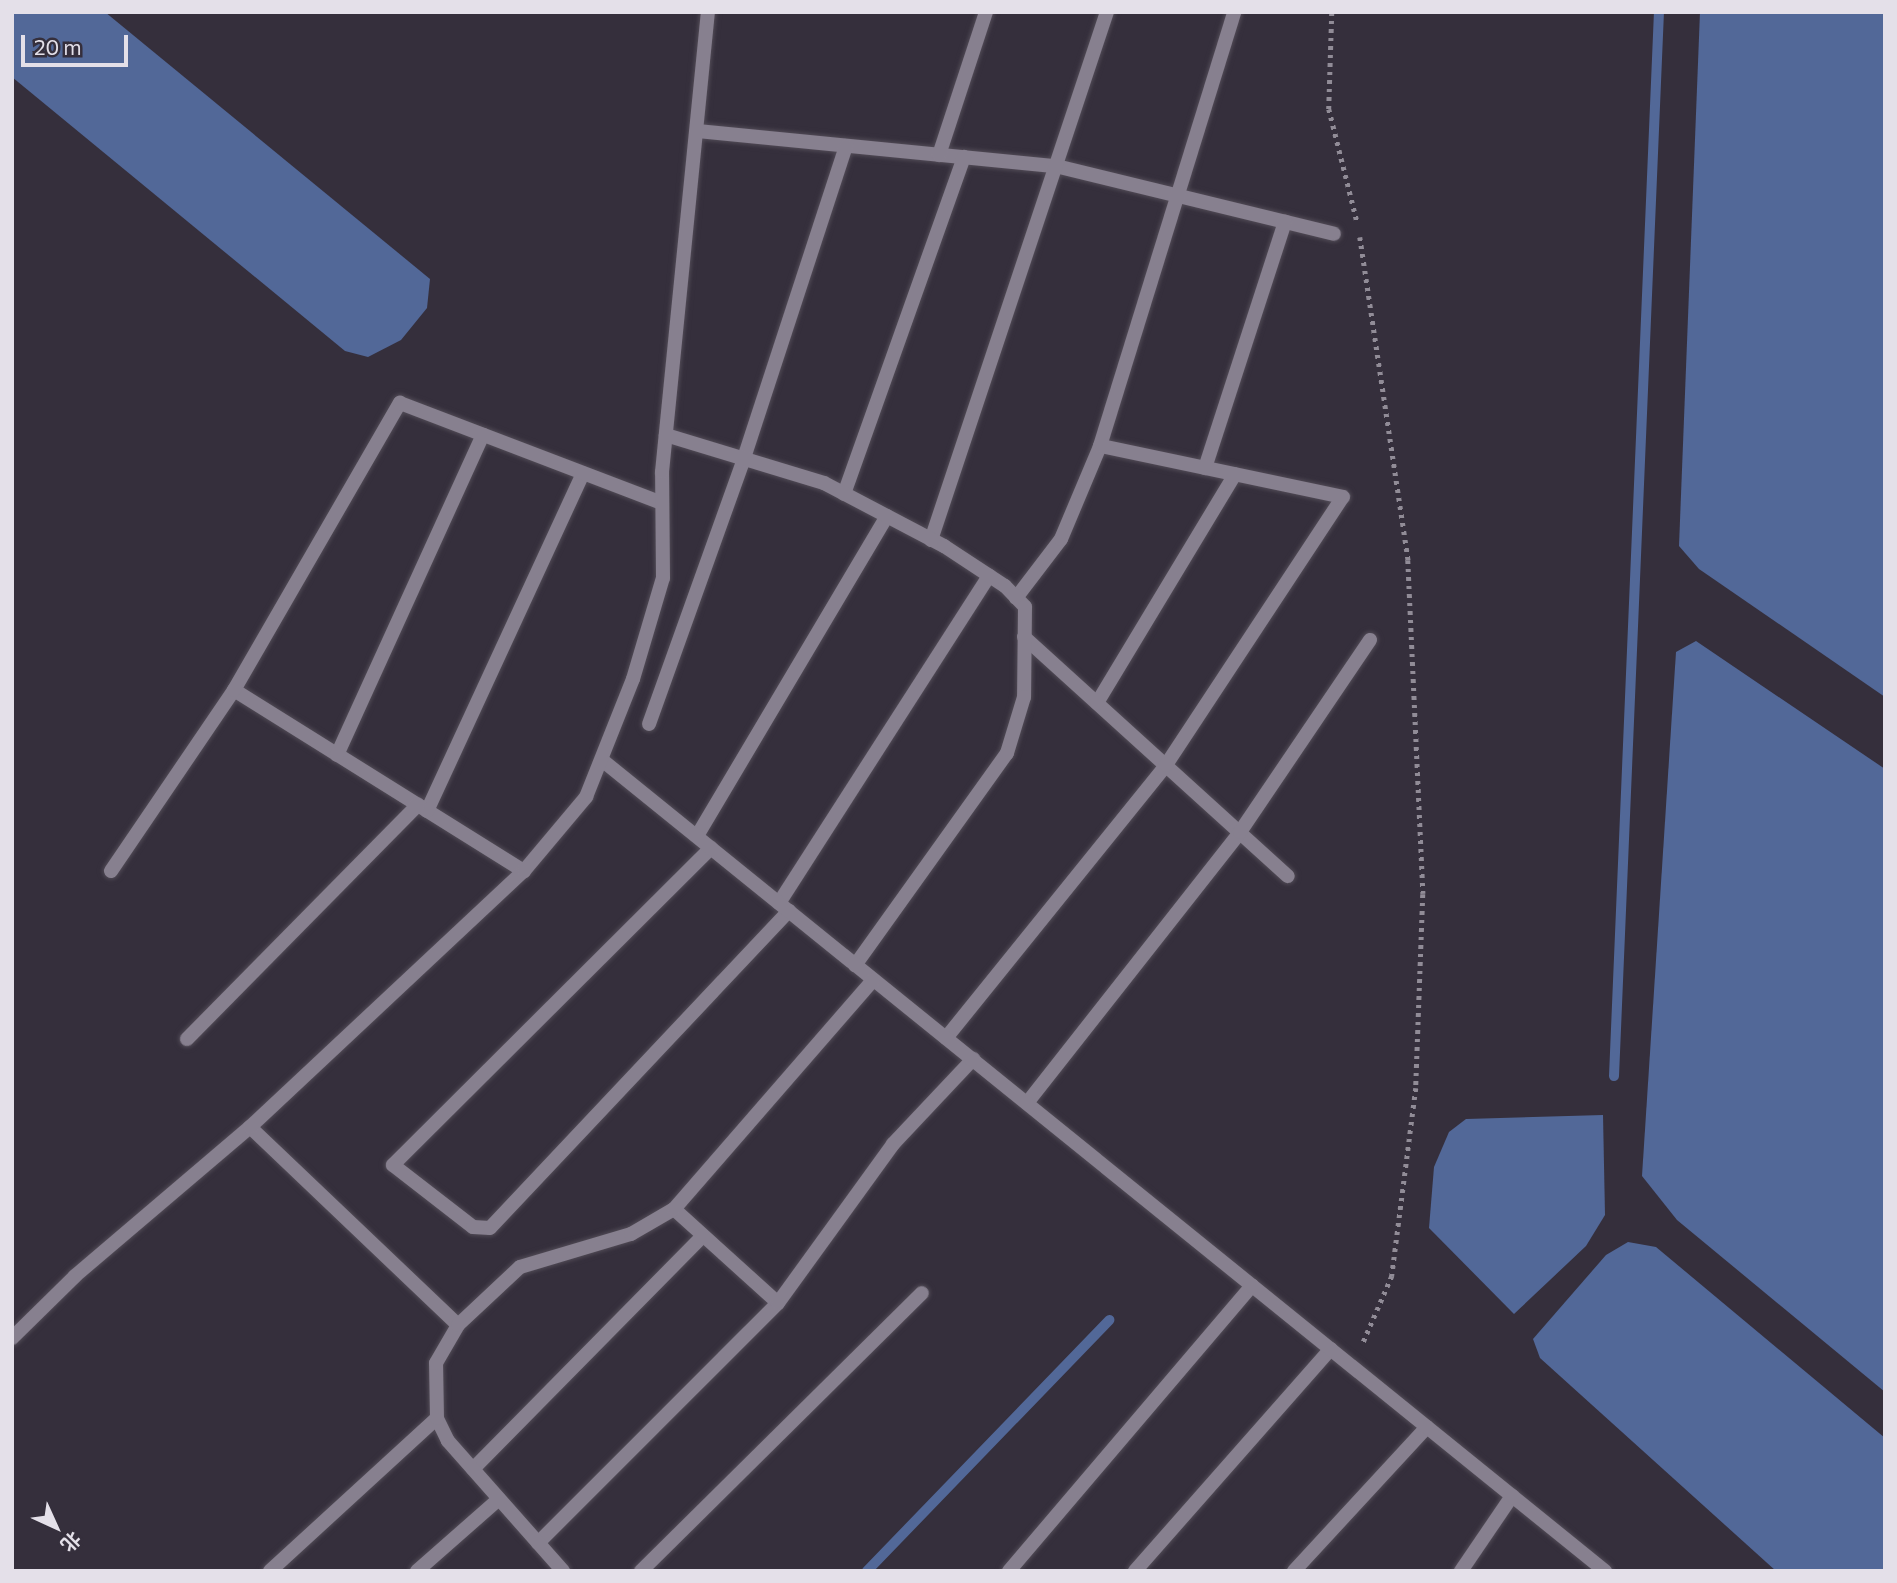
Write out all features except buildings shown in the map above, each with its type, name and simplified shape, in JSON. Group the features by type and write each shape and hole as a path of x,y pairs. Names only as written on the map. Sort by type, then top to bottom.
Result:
{"street":[{"path":"12,1338 75,1276 250,1127 524,871 586,797 602,760 663,578 662,503 666,435 708,12"},
{"path":"939,155 986,12"},
{"path":"931,540 1107,12"},
{"path":"1016,598 1061,539 1100,446 1234,12"},
{"path":"697,131 1056,166 1334,234"},
{"path":"649,724 744,458 846,146"},
{"path":"844,494 964,157"},
{"path":"1205,468 1285,222"},
{"path":"111,871 234,690 400,403 662,503"},
{"path":"337,755 482,435"},
{"path":"666,435 744,458 844,494 931,540 989,576 1025,607 1024,697 1007,753 855,965"},
{"path":"946,1038 1166,765 1343,497 1100,446"},
{"path":"187,1039 423,808 583,473"},
{"path":"1097,703 1235,474"},
{"path":"697,836 887,516"},
{"path":"711,848 393,1165 473,1227 490,1228 784,907 989,576"},
{"path":"1024,637 1288,876"},
{"path":"1027,1103 1240,832 1370,640"},
{"path":"234,690 524,871"},
{"path":"602,760 1601,1570"},
{"path":"563,1571 473,1469 437,1418 436,1363 458,1325 520,1266 631,1234 674,1209 873,979"},
{"path":"538,1543 778,1303 893,1144 973,1059"},
{"path":"250,1127 458,1325"},
{"path":"674,1209 778,1303"},
{"path":"473,1469 703,1236"},
{"path":"1009,1571 1252,1285"},
{"path":"641,1571 922,1293"},
{"path":"1135,1571 1331,1349"},
{"path":"270,1571 437,1418"},
{"path":"1294,1571 1427,1427"},
{"path":"1461,1571 1512,1496"},
{"path":"417,1571 499,1499"}],"path":[{"path":"1332,12 1329,108 1358,225 1408,560 1423,894 1416,1088 1392,1276 1376,1322 1350,1365"}],"water":[{"path":"12,12 105,12 430,279 427,308 401,340 368,357 345,351 12,77"},
{"path":"1700,12 1885,12 1885,697 1699,569 1679,546"},
{"path":"1696,641 1885,769 1885,1392 1677,1220 1642,1176 1676,652"},
{"path":"1603,1115 1605,1215 1586,1246 1514,1314 1429,1228 1434,1167 1449,1132 1466,1119"},
{"path":"1628,1242 1656,1247 1885,1438 1885,1571 1776,1571 1540,1358 1533,1339 1606,1255"}],"waterway":[{"path":"1614,1076 1659,12"},
{"path":"867,1571 1109,1320"}]}
